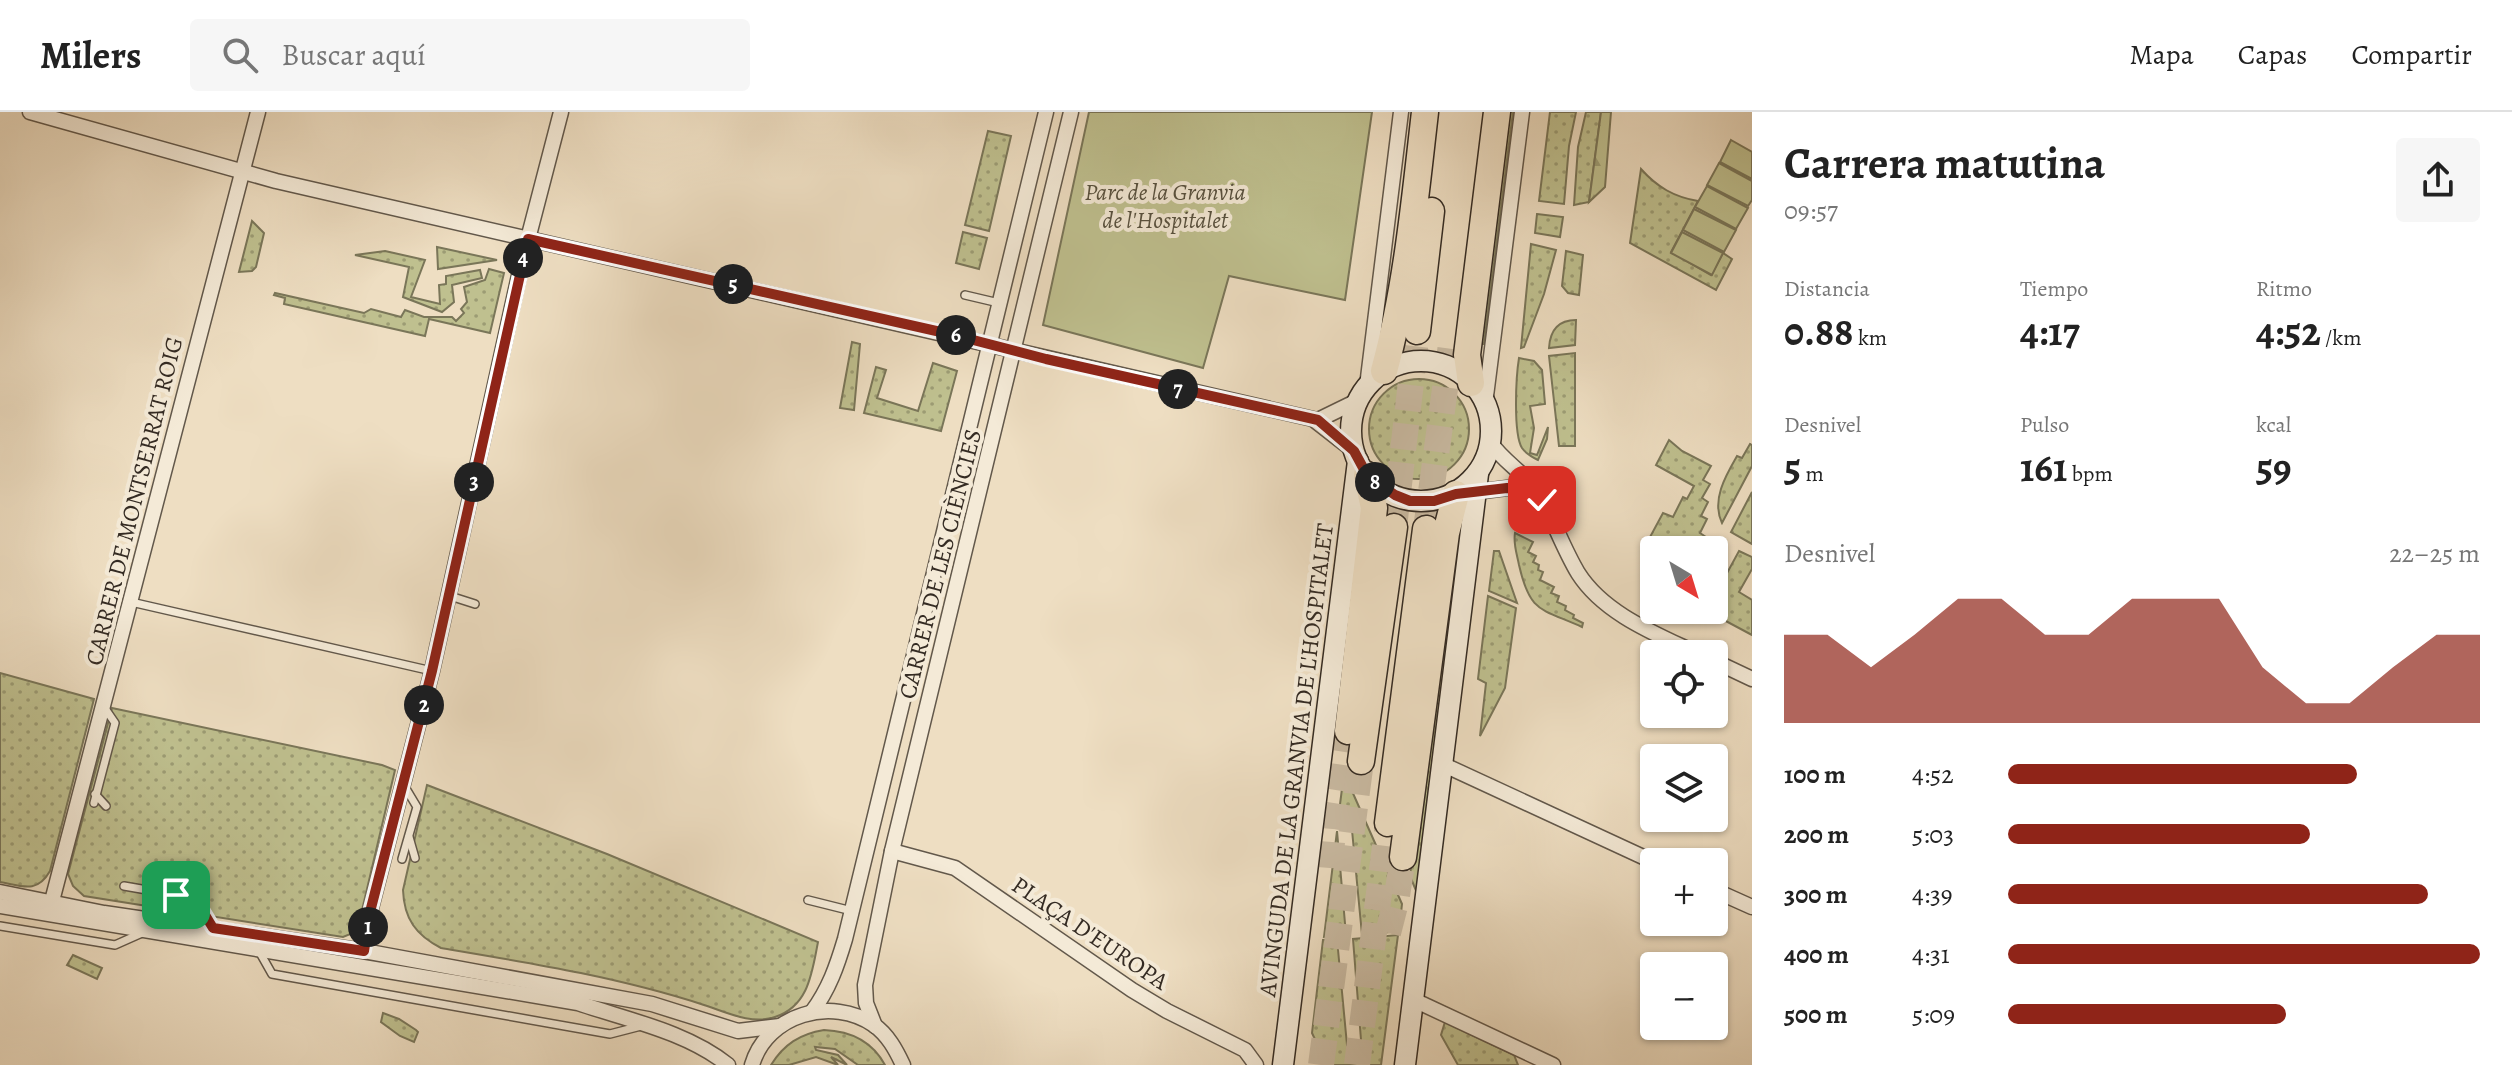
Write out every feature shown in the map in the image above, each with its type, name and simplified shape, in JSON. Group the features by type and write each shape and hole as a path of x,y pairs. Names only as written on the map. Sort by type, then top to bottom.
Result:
{"highway":[{"path":"1370,386 1394,336 1425,112"},
{"path":"1417,331 1443,112"},
{"path":"1452,337 1481,112"},
{"path":"1478,394 1467,355 1497,112"},
{"path":"1348,731 1374,515 1372,491 1360,462"},
{"path":"1403,857 1447,524 1470,487"},
{"path":"1361,761 1394,527"},
{"path":"1388,823 1426,529"}],"main road":[{"path":"1405,1065 1442,764 1470,487 1490,442 1490,423 1478,394 1460,372 1430,362 1411,362 1370,386 1351,429 1360,462 1387,490 1410,501 1434,501 1470,487"},
{"name":"AVINGUDA DE LA GRANVIA DE L'HOSPITALET","path":"1283,1065 1360,462"}],"street":[{"path":"30,112 243,172 1318,420 1360,462"},
{"name":"CARRER DE MONTSERRAT ROIG","path":"52,901 258,112"},
{"path":"364,951 370,912 450,596 528,239 561,112"},
{"name":"CARRER DE LES CIÈNCIES","path":"812,1012 824,996 837,968 852,911 1046,112"},
{"name":"CARRER DE LES CIÈNCIES","path":"875,1026 866,1003 865,985 892,851 1071,112"},
{"path":"1318,420 1370,386 1401,112"},
{"path":"1478,394 1522,112"},
{"path":"1490,442 1500,457 1539,493 1559,540 1595,595 1618,613 1671,640"},
{"path":"1470,487 1539,493"},
{"path":"1728,668 1752,679"},
{"path":"1442,764 1640,856"},
{"name":"PLAÇA D'EUROPA","path":"892,851 955,868 1132,990 1245,1050 1256,1065"},
{"path":"0,892 104,913 364,951 652,1004 738,1031 780,1026 812,1012 834,1011 856,1015 875,1026 892,1043 903,1065"},
{"path":"1728,896 1752,907"},
{"path":"0,906 578,1003 645,1025 715,1054 728,1065"},
{"path":"1414,1000 1553,1065"},
{"path":"752,1065 764,1041 780,1026"}],"lane":[{"path":"965,295 1001,304"},
{"path":"450,596 475,604"},
{"path":"130,602 432,671"},
{"path":"103,706 115,723 95,798 106,806"},
{"path":"402,859 417,807 404,785"},
{"path":"409,837 415,858"},
{"path":"124,886 176,895 199,905 213,928"},
{"path":"808,900 852,911"},
{"path":"0,926 115,945 146,931"},
{"path":"259,951 272,974 610,1034 645,1025"}],"green space":[{"name":"Parc de la Granvia de l'Hospitalet","path":"1089,112 1372,112 1345,300 1229,276 1203,368 1043,325"},
{"path":"1500,112 1513,112 1484,344 1472,342"},
{"path":"1550,112 1576,112 1569,146 1564,204 1539,201"},
{"path":"1586,112 1601,112 1589,202 1574,205 1578,147"},
{"path":"1601,112 1611,112 1605,187 1589,202"},
{"path":"988,131 1011,136 989,231 965,225"},
{"path":"1731,140 1752,152 1752,179 1720,162"},
{"path":"1719,163 1752,181 1752,200 1748,206 1707,185"},
{"path":"1641,169 1666,190 1698,201 1671,252 1711,275 1723,253 1732,259 1716,290 1630,243"},
{"path":"1707,186 1748,208 1736,229 1695,207"},
{"path":"1694,209 1736,230 1724,252 1683,230"},
{"path":"1537,214 1563,217 1560,237 1535,233"},
{"path":"252,221 264,233 256,267 252,271 239,272"},
{"path":"963,232 987,238 979,269 956,263"},
{"path":"1682,232 1723,253 1712,275 1671,253"},
{"path":"1531,244 1556,250 1544,294 1521,348"},
{"path":"437,247 497,260 438,269"},
{"path":"385,251 425,260 411,297 440,304 439,285 446,284 446,276 480,270 482,278 452,285 454,302 442,312 403,297 409,267 355,255"},
{"path":"1566,251 1583,255 1579,295 1568,293 1562,286"},
{"path":"489,269 504,273 490,333 429,319 425,336 284,304 285,298 274,295 364,313 371,309 401,317 405,310 424,317 452,317 456,321 464,313 461,309 467,302 464,287 485,280"},
{"path":"1576,320 1575,345 1549,348 1556,328 1564,322"},
{"path":"852,342 860,344 854,410 840,408"},
{"path":"1575,353 1575,446 1559,446 1549,356"},
{"path":"1519,358 1534,361 1542,370 1545,404 1530,406 1534,428 1530,453 1537,455 1548,427 1547,439 1538,460 1525,452 1519,441 1516,404"},
{"path":"933,363 957,371 941,431 864,413 876,367 886,370 877,398 918,411"},
{"path":"1419,379 1438,383 1454,394 1465,410 1469,429 1465,448 1454,464 1438,475 1419,479 1400,475 1384,464 1373,448 1369,429 1373,410 1384,394 1400,383"},
{"path":"1669,440 1682,451 1711,466 1703,480 1710,484 1702,498 1708,502 1701,516 1707,519 1700,533 1704,536 1651,536 1663,513 1673,517 1683,497 1687,499 1694,486 1656,465"},
{"path":"1750,444 1752,466 1722,523 1718,506 1721,488 1737,456 1742,458"},
{"path":"1752,492 1752,544 1731,532"},
{"path":"1453,531 1461,532 1417,893 1410,876"},
{"path":"1515,533 1533,542 1528,552 1536,556 1533,562 1543,572 1540,580 1554,587 1551,593 1559,596 1557,602 1566,606 1565,610 1574,615 1573,618 1583,623 1582,627 1547,612 1533,601 1523,581"},
{"path":"1494,551 1499,551 1517,603 1489,591"},
{"path":"1739,551 1752,557 1752,569 1739,592 1752,600 1752,635 1728,622 1728,571"},
{"path":"1488,596 1516,608 1505,688 1480,736 1486,683 1478,679"},
{"path":"0,673 94,699 50,871 40,883 28,887 0,882"},
{"path":"112,708 395,770 359,923 353,933 343,937 84,896 73,886 68,874"},
{"path":"1344,773 1402,904 1399,931 1362,935 1352,830 1346,822 1338,820"},
{"path":"427,785 607,854 818,942 807,987 786,1012 766,1019 748,1019 672,995 606,979 441,948 425,938 413,925 403,890"},
{"path":"1337,831 1346,935 1324,937"},
{"path":"1398,935 1381,1065 1363,1065 1353,939"},
{"path":"1337,939 1347,1045 1351,1052 1358,1053 1359,1065 1327,1065 1312,1033 1323,940"},
{"path":"73,955 102,968 97,979 67,965"},
{"path":"383,1013 416,1030 414,1042 381,1022"},
{"path":"1445,1022 1514,1055 1518,1065 1458,1065 1441,1035"},
{"path":"824,1030 859,1039 874,1050 885,1065 858,1065 835,1049 815,1047 816,1050 838,1055 847,1065 831,1057 838,1065 816,1057 789,1065 771,1065 793,1041"}],"tunnel":[{"path":"1394,527 1417,331"},
{"path":"1426,529 1452,337"},
{"path":"1330,868 1348,731"},
{"path":"1321,1065 1361,761"},
{"path":"1357,1065 1388,823"},
{"path":"1388,933 1403,857"}],"route":[{"path":"176,895 199,905 213,928 364,951 370,912 450,596 528,239 1318,420 1354,451 1367,475 1380,486 1410,501 1434,501 1456,494 1507,488 1539,493 1542,500"}]}
